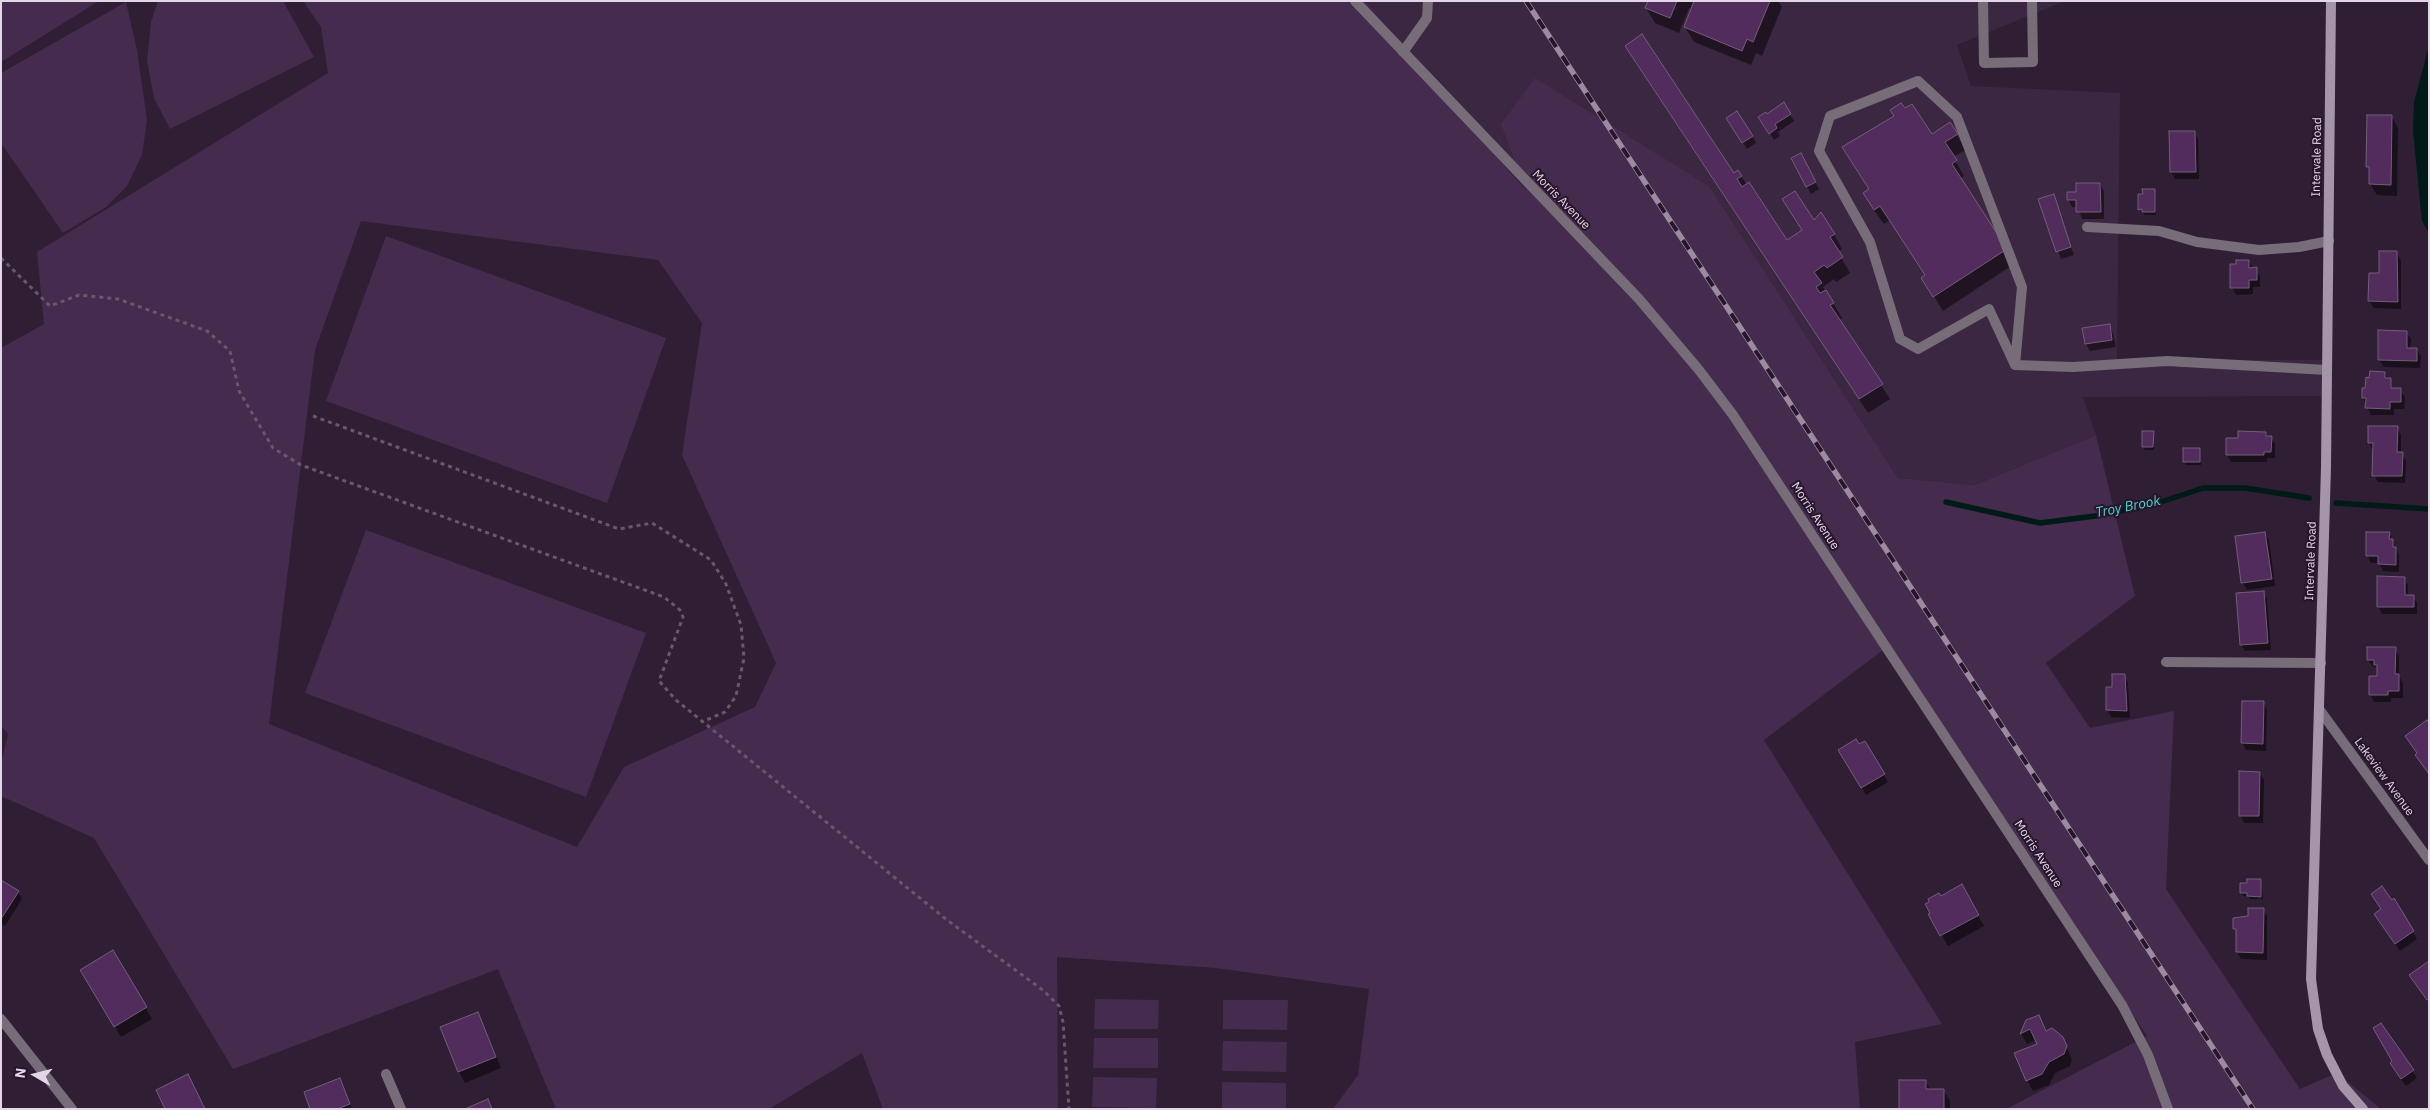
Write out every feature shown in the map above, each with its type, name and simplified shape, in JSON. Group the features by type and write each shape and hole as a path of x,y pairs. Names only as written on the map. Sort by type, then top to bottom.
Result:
{"street":[{"name":"Morris Avenue","path":"1354,1 1639,299 1699,370 1733,415 2122,1004 2148,1055 2168,1109"},
{"path":"1403,52 1427,18 1428,1"},
{"path":"1983,1 1984,63 2033,62 2032,1"},
{"name":"Intervale Road","path":"2331,1 2327,370 2321,663 2311,980 2318,1029 2327,1055 2343,1086 2363,1109"},
{"path":"1918,81 1957,117 2022,287 2015,365 1989,308 1918,349 1900,339 1870,242 1819,151 1830,116 1918,81"},
{"path":"2087,227 2159,231 2197,242 2259,250 2299,247 2329,241"},
{"path":"2015,365 2073,367 2167,361 2327,370"},
{"path":"2166,662 2321,663"},
{"name":"Lakeview Avenue","path":"2319,709 2429,860"},
{"path":"1,1019 72,1109"},
{"path":"386,1074 400,1109"}],"path":[{"path":"1,258 50,306 79,294 118,299 208,331 230,351 238,390 273,448 300,465 664,597 680,610 683,617 659,681 676,700 947,920 1044,991 1059,1006 1063,1022 1069,1109"},
{"path":"313,416 619,529 652,523 711,560 726,584 741,625 744,658 736,696 725,712 704,721"}],"shaded area":[{"path":"1,1 99,1 1,62"},
{"path":"158,1 283,1 314,57 170,129 154,98 147,61 151,22"},
{"path":"303,1 1365,1 1526,191 1501,124 1535,78 1710,187 1898,478 1975,485 2096,435 2135,596 2046,663 2090,728 2174,711 2166,889 2300,1089 2337,1073 2381,1109 2006,1109 2147,1036 1887,647 1764,740 1942,1024 1855,1042 1860,1109 1333,1109 1358,1075 1369,989 1216,968 1057,957 1058,1109 883,1109 862,1053 769,1109 556,1109 498,969 233,1069 94,838 1,796 1,764 8,734 1,726 1,348 44,324 37,252 328,73 321,27","holes":["361,221 658,260 702,323 682,455 776,663 755,707 624,767 577,847 269,724 315,350"]},
{"path":"1365,1 2065,1 1957,45 1971,86 2120,93 2117,360 2326,360 2325,396 2083,397 2096,435 1975,485 1898,478 1710,187 1527,192"},
{"path":"126,2 137,50 147,120 142,155 127,186 106,207 63,233 1,143 1,73"},
{"path":"2429,46 2429,233 2422,221 2413,131 2414,102"},
{"path":"386,236 666,338 607,503 326,401"},
{"path":"366,530 646,633 586,797 305,693"},
{"path":"1095,999 1159,1000 1158,1029 1094,1029"},
{"path":"1223,1000 1288,1000 1287,1030 1223,1029"},
{"path":"1094,1038 1158,1038 1158,1068 1093,1068"},
{"path":"1223,1041 1287,1042 1286,1072 1222,1071"},
{"path":"1093,1077 1157,1078 1156,1108 1092,1107"},
{"path":"1222,1082 1286,1083 1286,1109 1222,1109"}],"building":[{"path":"1648,1 1677,1 1670,18 1645,8"},
{"path":"1694,1 1770,1 1753,42 1747,39 1742,51 1684,27"},
{"path":"1642,34 1734,173 1738,170 1742,176 1737,179 1742,187 1749,182 1787,240 1802,230 1782,199 1795,191 1814,220 1821,212 1835,234 1830,237 1843,257 1827,268 1824,265 1814,272 1822,283 1816,287 1820,293 1826,290 1834,303 1830,305 1883,384 1859,399 1625,46"},
{"path":"1784,102 1791,114 1775,124 1777,128 1769,134 1758,117 1766,112 1767,114"},
{"path":"1901,103 1905,108 1912,104 1932,134 1950,122 1958,134 1945,142 1957,160 1952,164 2007,249 1933,297 1921,278 1925,275 1880,206 1874,210 1863,193 1869,189 1842,147 1894,116 1890,110"},
{"path":"1737,111 1753,136 1742,143 1726,118"},
{"path":"2367,115 2392,115 2391,185 2369,184 2369,167 2366,167"},
{"path":"2169,131 2195,131 2196,172 2170,172"},
{"path":"1801,153 1816,182 1806,187 1791,158"},
{"path":"2076,183 2100,183 2101,212 2076,212 2076,200 2067,200 2067,192 2076,192"},
{"path":"2142,189 2155,189 2155,212 2142,212 2142,209 2138,210 2138,194 2143,194"},
{"path":"2054,194 2071,247 2056,252 2038,199"},
{"path":"2379,251 2397,251 2398,302 2368,301 2369,273 2379,273"},
{"path":"2236,260 2249,260 2249,268 2257,267 2257,280 2249,280 2249,288 2230,288 2230,264 2236,264"},
{"path":"2110,324 2112,340 2085,344 2082,328"},
{"path":"2378,330 2407,331 2407,348 2417,348 2417,361 2378,360"},
{"path":"2370,371 2385,372 2385,378 2391,378 2391,388 2401,388 2401,402 2390,402 2390,409 2365,408 2366,398 2362,398 2362,388 2365,388 2366,377 2369,378"},
{"path":"2368,426 2398,426 2397,452 2403,452 2402,476 2372,476 2373,443 2368,443"},
{"path":"2142,431 2154,431 2153,447 2142,447"},
{"path":"2238,431 2266,432 2266,436 2272,436 2271,452 2264,452 2264,455 2226,455 2226,438 2238,438"},
{"path":"2183,448 2200,448 2200,462 2183,462"},
{"path":"2265,532 2272,579 2241,583 2235,536"},
{"path":"2366,532 2390,532 2389,539 2393,539 2393,547 2396,547 2396,565 2378,564 2378,556 2366,556"},
{"path":"2377,576 2405,577 2405,595 2414,595 2414,607 2377,607"},
{"path":"2264,591 2268,643 2240,645 2236,593"},
{"path":"2367,647 2396,647 2395,674 2399,674 2399,691 2388,691 2388,695 2369,695 2369,676 2377,676 2377,665 2374,665 2374,660 2367,660"},
{"path":"2112,674 2125,674 2127,711 2106,710 2106,687 2112,687"},
{"path":"2242,701 2264,701 2263,744 2241,743"},
{"path":"2427,720 2429,723 2429,774 2415,755 2417,753 2405,736"},
{"path":"1856,739 1859,744 1865,741 1885,774 1861,788 1838,750"},
{"path":"2239,771 2260,772 2259,816 2239,816"},
{"path":"2247,879 2261,879 2261,897 2247,896 2247,893 2240,893 2240,883 2247,883"},
{"path":"1,880 19,891 1,919"},
{"path":"1962,884 1979,915 1940,936 1928,914 1930,913 1925,904 1929,902 1928,899 1939,893 1941,896"},
{"path":"2382,886 2392,900 2394,898 2414,931 2395,944 2374,914 2381,909 2371,894"},
{"path":"2248,908 2264,908 2263,953 2236,952 2236,929 2233,929 2233,918 2248,916"},
{"path":"113,950 147,1007 114,1027 80,970"},
{"path":"2429,961 2429,999 2427,1000 2409,975"},
{"path":"478,1012 496,1057 458,1072 440,1027"},
{"path":"2039,1015 2046,1031 2052,1028 2063,1037 2067,1046 2064,1054 2049,1062 2042,1074 2026,1081 2014,1053 2037,1044 2030,1029 2020,1034 2026,1020"},
{"path":"2381,1023 2414,1070 2401,1079 2390,1063 2392,1061 2373,1028"},
{"path":"188,1074 205,1109 165,1109 156,1090"},
{"path":"340,1078 350,1104 337,1109 310,1109 304,1092"},
{"path":"1899,1080 1926,1080 1926,1089 1944,1089 1944,1109 1899,1109"},
{"path":"488,1099 492,1109 467,1108"}],"waterway":[{"name":"Troy Brook","path":"1946,502 2040,523 2095,516 2155,504 2203,488 2245,488 2309,498"},
{"name":"Troy Brook","path":"2336,503 2429,509"}],"railway":[{"path":"1526,1 2253,1109"}]}
